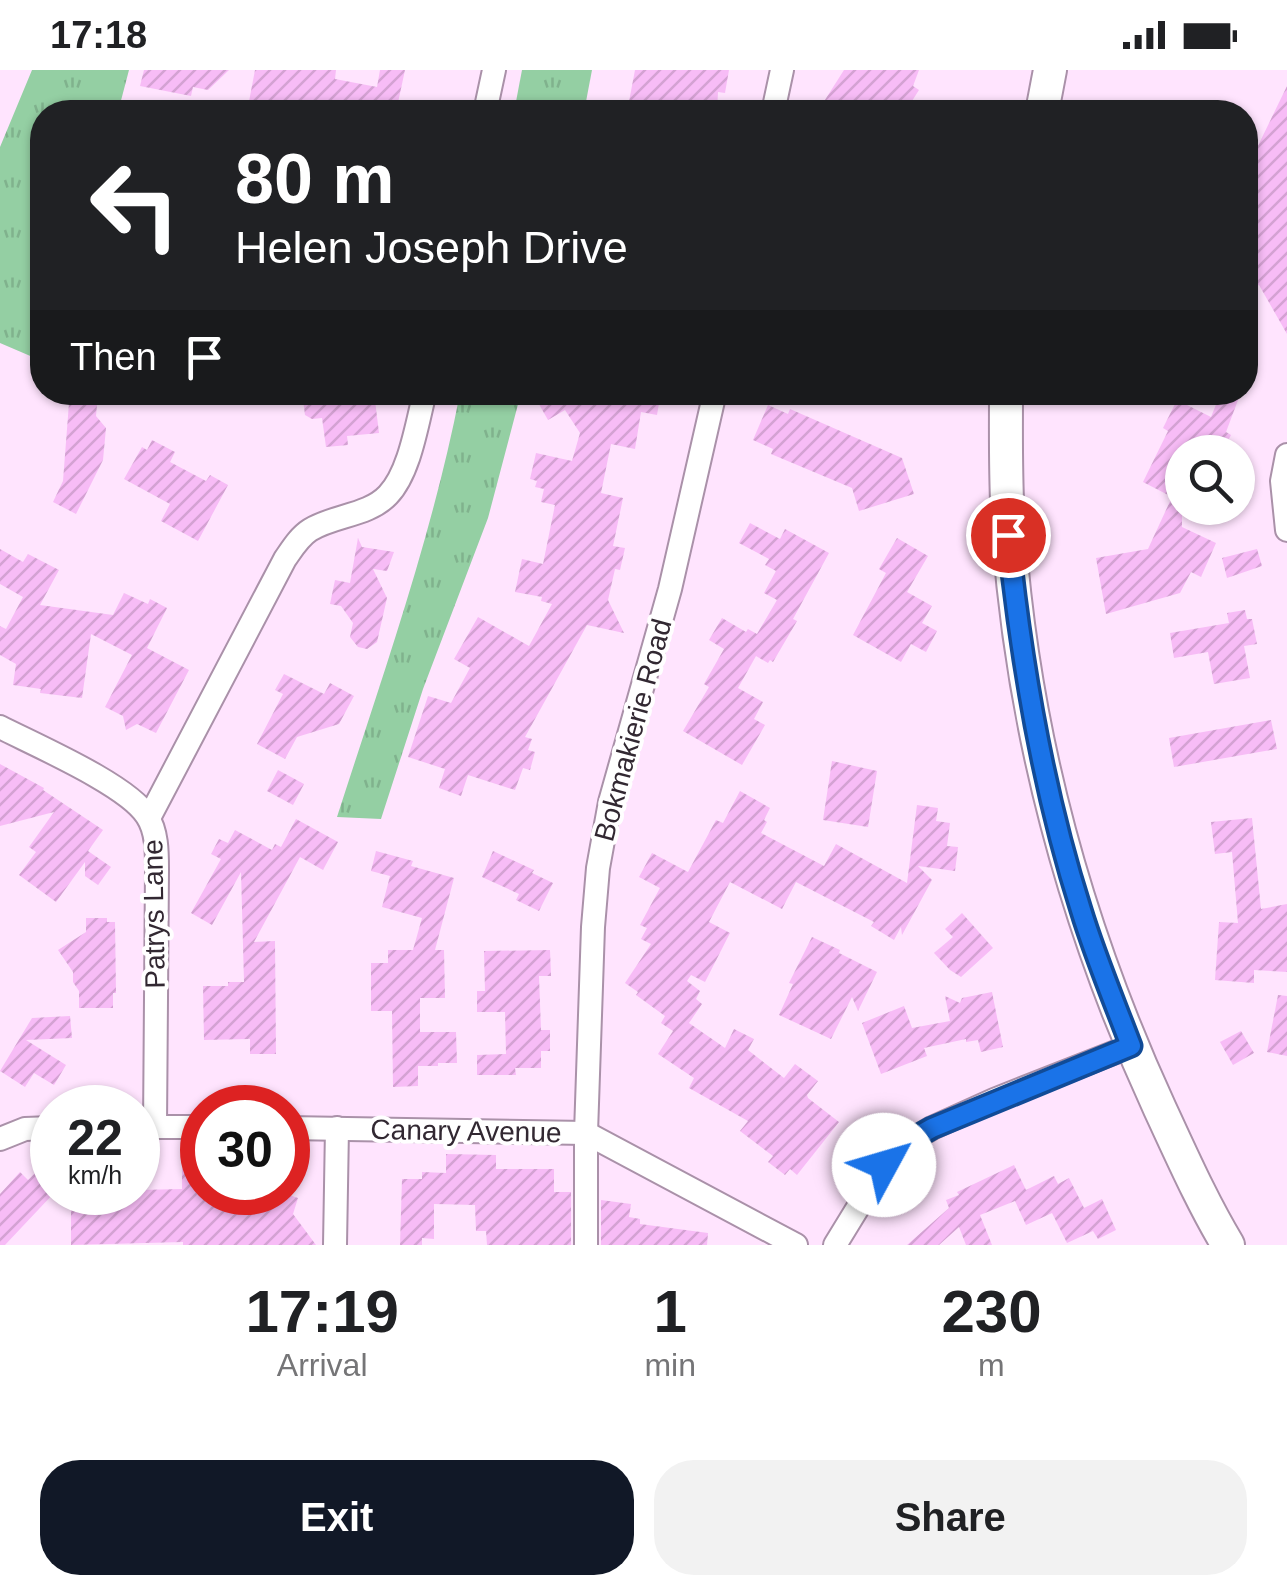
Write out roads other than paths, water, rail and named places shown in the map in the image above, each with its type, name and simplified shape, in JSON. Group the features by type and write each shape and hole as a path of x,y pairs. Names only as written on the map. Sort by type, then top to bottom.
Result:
{"street":[{"path":"488,100 494,70"},
{"path":"776,100 782,70"},
{"path":"1044,100 1050,70"},
{"path":"150,818 285,560 310,530 364,510 388,496 405,467 422,405"},
{"name":"Bokmakierie Road","path":"586,1245 586,1133 598,868 610,802 670,589 711,405"},
{"path":"1006,405 1008,535 1026,678 1055,820 1081,911 1131,1046 1228,1245"},
{"path":"1287,455 1282,480 1287,530"},
{"name":"Patrys Lane","path":"0,727 116,787 136,801 150,818 157,869 148,1085"},
{"path":"835,1245 884,1165 902,1145 994,1100 1131,1046"},
{"name":"Canary Avenue","path":"310,1128 586,1133 796,1245"},
{"path":"334,1245 337,1128"},
{"path":"0,1138 30,1130"}]}
